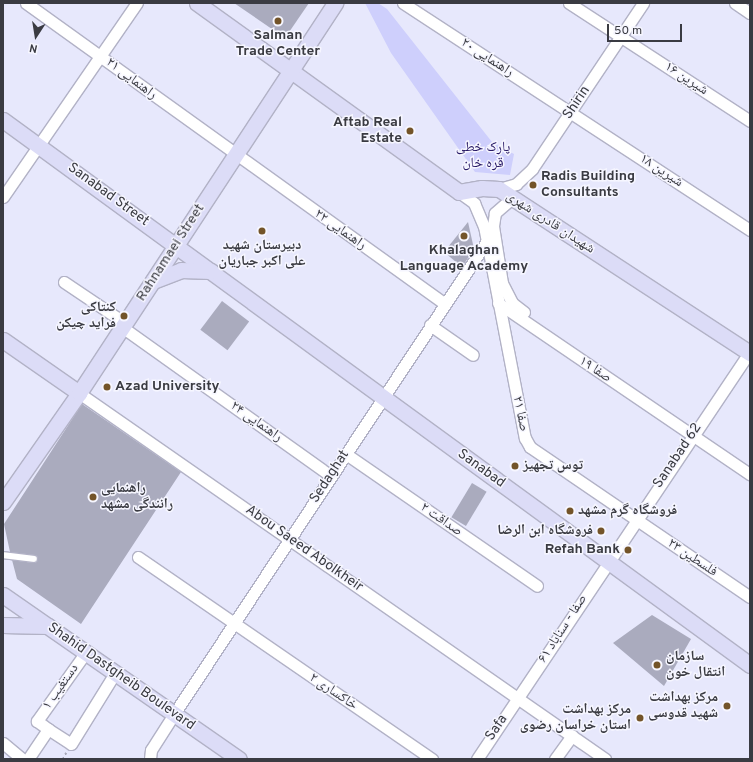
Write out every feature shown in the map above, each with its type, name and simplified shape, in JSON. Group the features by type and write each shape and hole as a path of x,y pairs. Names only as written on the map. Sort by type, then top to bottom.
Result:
{"main road":[{"path":"197,3 459,192"},
{"name":"Rahnamaei Street","path":"4,503 79,393 335,3"},
{"name":"Sanabad Street","path":"3,120 212,271"},
{"name":"شهیدان قادری شهری","path":"459,192 482,188 499,189 750,352"},
{"path":"153,281 181,270 212,271"},
{"name":"Sanabad","path":"212,271 381,397 750,665"},
{"name":"Abou Saeed Abolkheir","path":"3,340 79,393"},
{"name":"Shahid Dastgheib Boulevard","path":"4,594 239,759"},
{"path":"3,625 48,626"}],"street":[{"name":"راهنمایی ۲۱","path":"26,3 101,56 235,156"},
{"path":"3,197 138,3"},
{"name":"راهنمایی ۲۰","path":"403,3 571,113"},
{"name":"شیرین ۱۶","path":"569,3 750,121"},
{"name":"Shirin","path":"499,189 516,184 532,169 571,113 643,3"},
{"path":"735,3 750,13"},
{"name":"شیرین ۱۸","path":"571,113 750,230"},
{"name":"راهنمایی ۲۲","path":"235,156 445,304"},
{"name":"صفا ۲۱","path":"459,192 474,203 484,226 525,438 530,447 635,520"},
{"path":"512,198 495,213 493,226 502,283 512,303 562,338 572,354"},
{"name":"Sedaghat","path":"150,759 151,750 174,714 346,454 381,397 487,241"},
{"name":"راهنمایی ۲۴","path":"64,282 331,476"},
{"name":"صفا ۱۹","path":"498,303 750,474"},
{"path":"430,325 473,355"},
{"name":"Sanabad 62","path":"608,561 750,352"},
{"name":"Abou Saeed Abolkheir","path":"79,393 605,759"},
{"name":"صداقت ۲","path":"346,454 537,586"},
{"name":"فلسطین ۲۳","path":"635,520 750,597"},
{"name":"خاکساری ۲","path":"138,557 432,759"},
{"name":"صفا - سناباد ۶۱","path":"518,698 608,561"},
{"name":"دستغیب ۱","path":"28,759 48,729 38,721 86,652"},
{"path":"48,729 71,744 115,672"},
{"name":"Safa","path":"477,759 518,698"},
{"path":"554,759 572,736"},
{"path":"3,743 22,759"}],"lane":[{"path":"3,555 34,559"}],"green space":[{"name":"پارک خطی قره خان","path":"365,3 378,3 387,9 492,142 514,154 510,175 475,172 391,53"}],"building":[{"name":"Salman Trade Center","path":"234,3 309,3 285,38"},
{"name":"Khalaghan Language Academy","path":"468,222 474,249 462,267 444,252"},
{"path":"222,301 249,321 227,350 200,330"},
{"name":"راهنمایی رانندگی مشهد","path":"82,404 181,472 81,624 17,579 12,560 34,563 38,558 10,552 4,524"},
{"path":"472,483 487,492 466,526 451,517"},
{"name":"سازمان انتقال خون","path":"652,615 691,639 664,686 613,643"}],"place":[{"name":"Salman Trade Center","path":"278,21"},
{"name":"Aftab Real Estate","path":"410,131"},
{"name":"Radis Building Consultants","path":"533,185"},
{"name":"دبیرستان شهید علی اکبر جباریان","path":"262,231"},
{"name":"Khalaghan Language Academy","path":"464,236"},
{"name":"کنتاکی فراید چیکن","path":"124,316"},
{"name":"Azad University","path":"107,387"},
{"name":"توس تجهیز","path":"515,466"},
{"name":"راهنمایی رانندگی مشهد","path":"93,497"},
{"name":"فروشگاه گرم مشهد","path":"570,511"},
{"name":"فروشگاه ابن الرضا","path":"601,531"},
{"name":"Refah Bank","path":"628,550"},
{"name":"سازمان انتقال خون","path":"657,665"},
{"name":"مرکز بهداشت شهید قدوسی","path":"727,706"},
{"name":"مرکز بهداشت استان خراسان رضوی","path":"640,718"}]}
